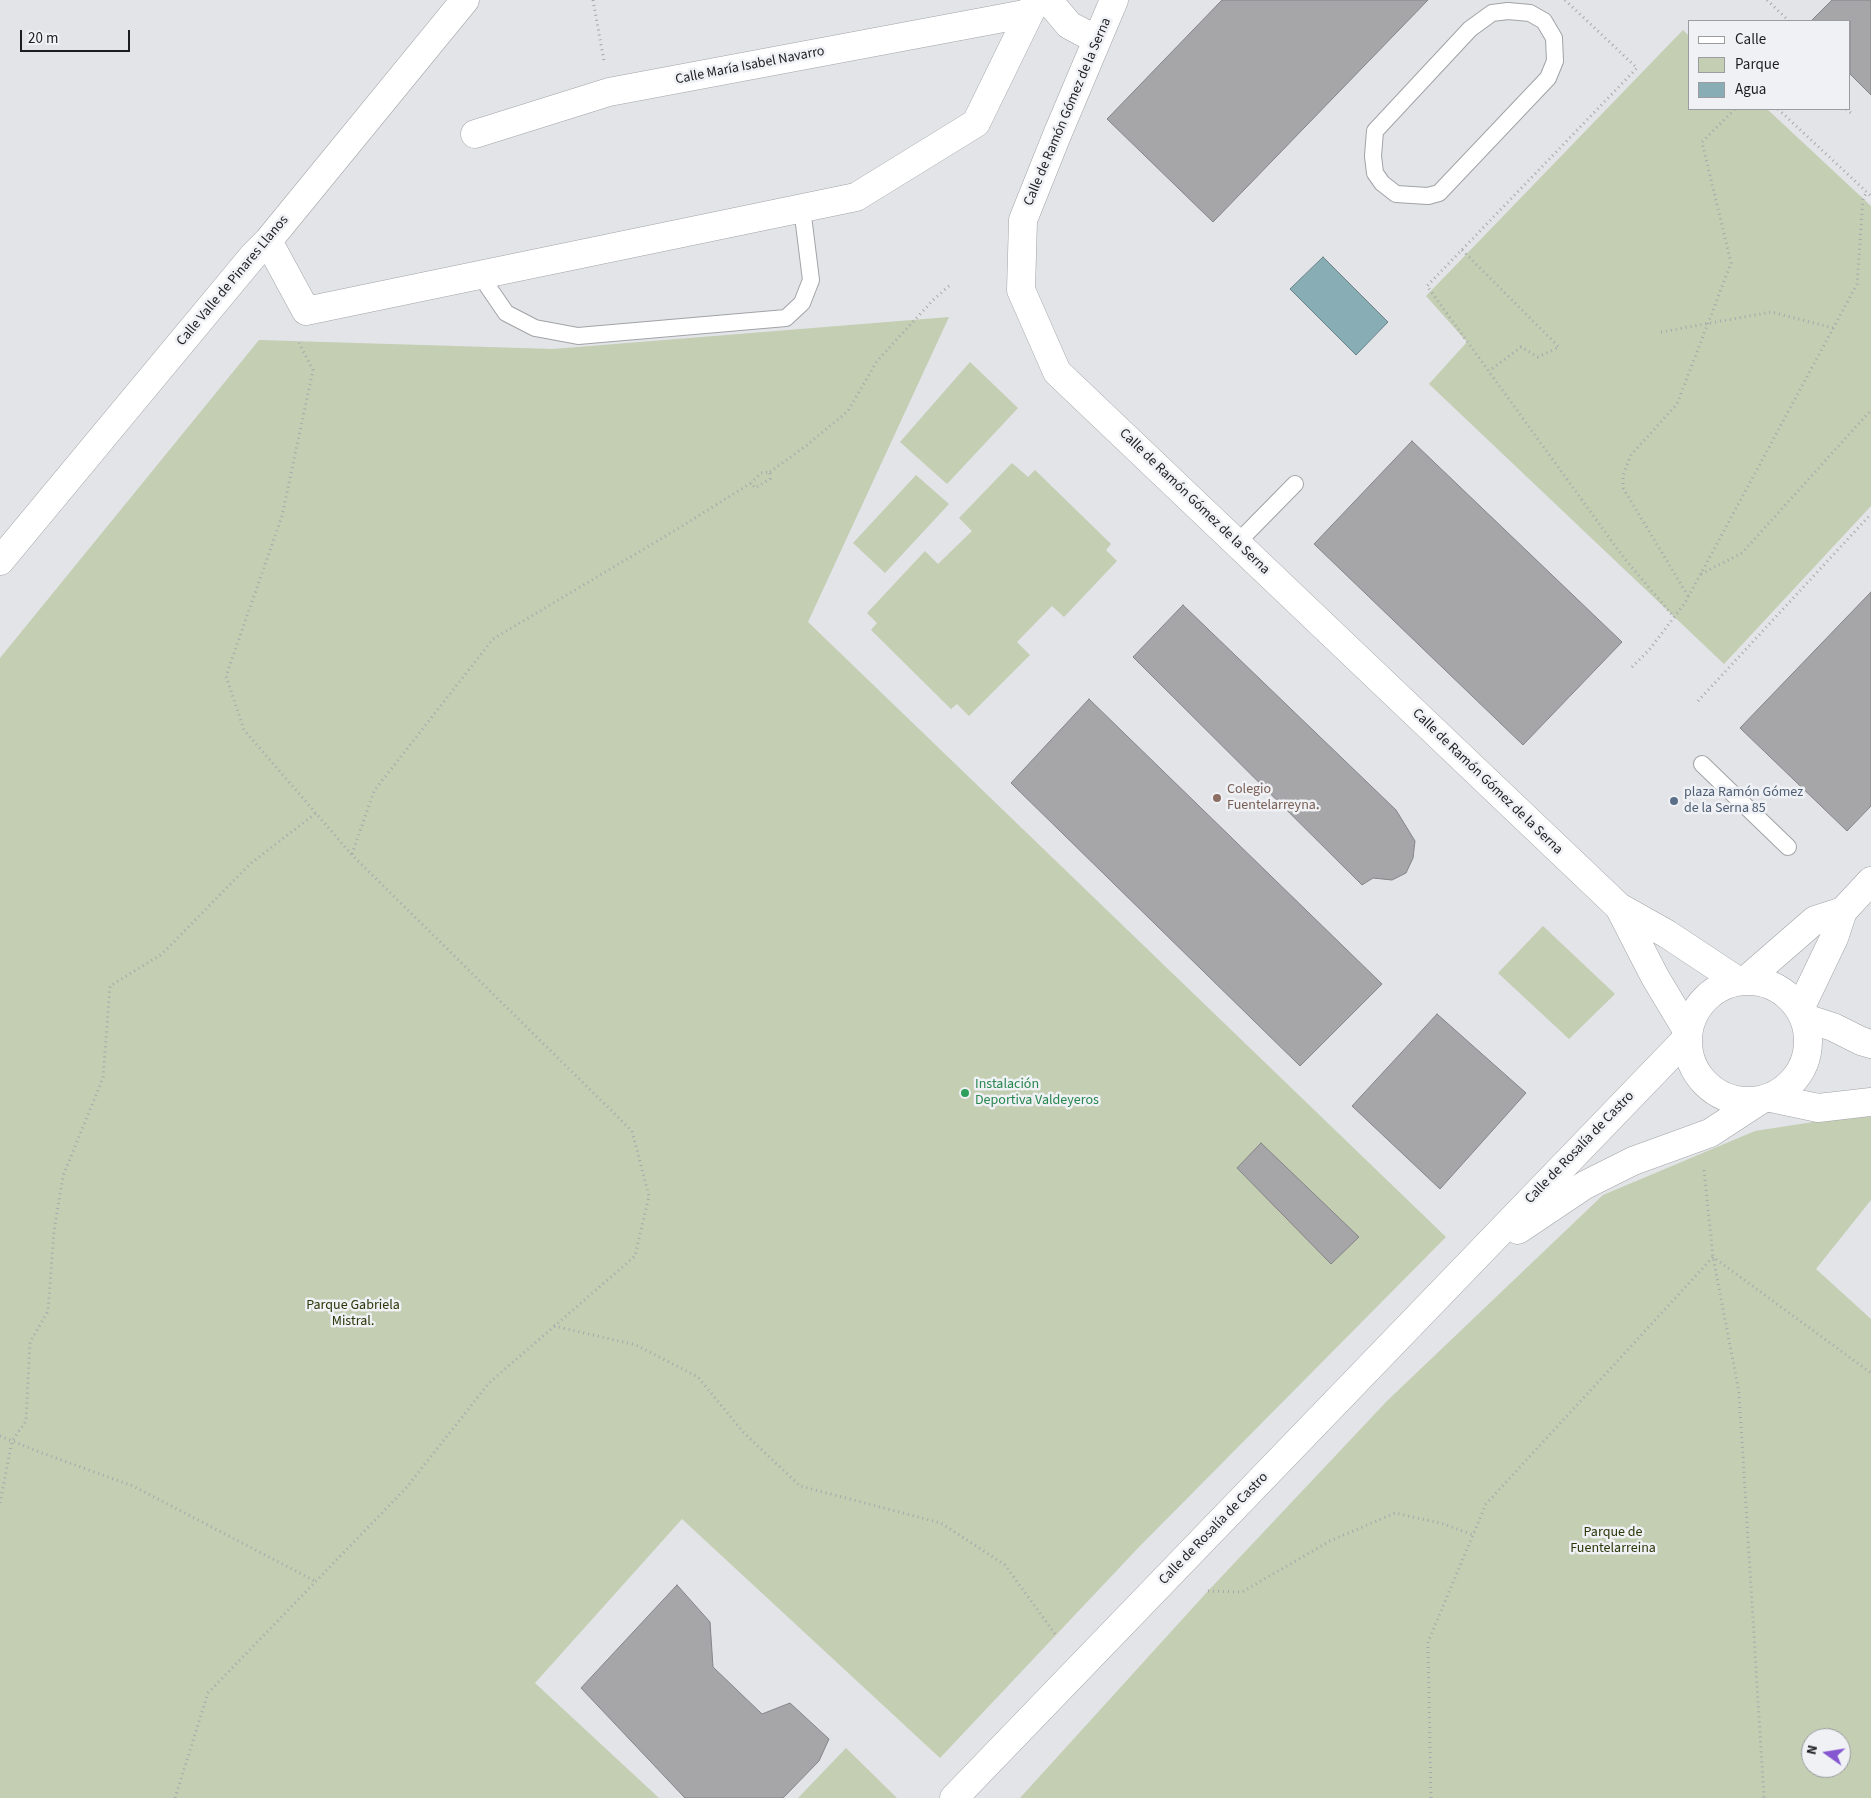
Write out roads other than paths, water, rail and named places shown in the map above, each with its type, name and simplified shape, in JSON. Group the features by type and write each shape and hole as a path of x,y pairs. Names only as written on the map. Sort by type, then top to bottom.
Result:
{"street":[{"path":"425,48 441,0"},
{"path":"425,48 453,0"},
{"name":"Calle Valle de Pinares Llanos","path":"0,561 253,256 268,241 465,0"},
{"name":"Calle de Ramón Gómez de la Serna","path":"1114,0 1023,220 1021,290 1057,372 1619,907 1742,980"},
{"path":"268,241 306,311 856,197 976,123 1038,4 1097,40"},
{"name":"Calle María Isabel Navarro","path":"474,134 609,92 1038,4"},
{"path":"1765,1100 1792,1084 1806,1062 1809,1036 1803,1014 1834,938 1843,910 1871,881"},
{"name":"Calle de Ramón Gómez de la Serna","path":"1619,907 1688,1035"},
{"path":"1843,910 1815,920 1742,980 1725,985 1707,996 1695,1012 1688,1035 1690,1059 1700,1078 1717,1094 1737,1101 1765,1100 1818,1108 1871,1102"},
{"path":"1742,980 1778,987 1803,1014 1871,1044"},
{"name":"Calle de Rosalía de Castro","path":"954,1798 1688,1035"},
{"name":"Calle de Rosalía de Castro","path":"1473,1260 1585,1185 1633,1161 1710,1133 1765,1100"}],"lane":[{"path":"1491,7 1530,14 1544,22 1554,38 1556,61 1548,78 1439,193 1428,196 1396,194 1382,183 1375,173 1373,156 1375,132 1491,7"},
{"path":"480,275 506,313 535,328 578,336 786,318 802,303 811,280 802,208"},
{"path":"1237,543 1295,484"},
{"path":"1702,764 1788,847"}],"water":[{"path":"1323,257 1388,322 1356,355 1290,289"}],"place":[{"name":"Colegio Fuentelarreyna.","path":"1217,798"},
{"name":"plaza Ramón Gómez de la Serna 85","path":"1674,801"},
{"name":"Instalación Deportiva Valdeyeros","path":"965,1093"}],"park label":[{"name":"Parque Gabriela Mistral.","path":"353,1314"},
{"name":"Parque de Fuentelarreina","path":"1613,1542"}]}
